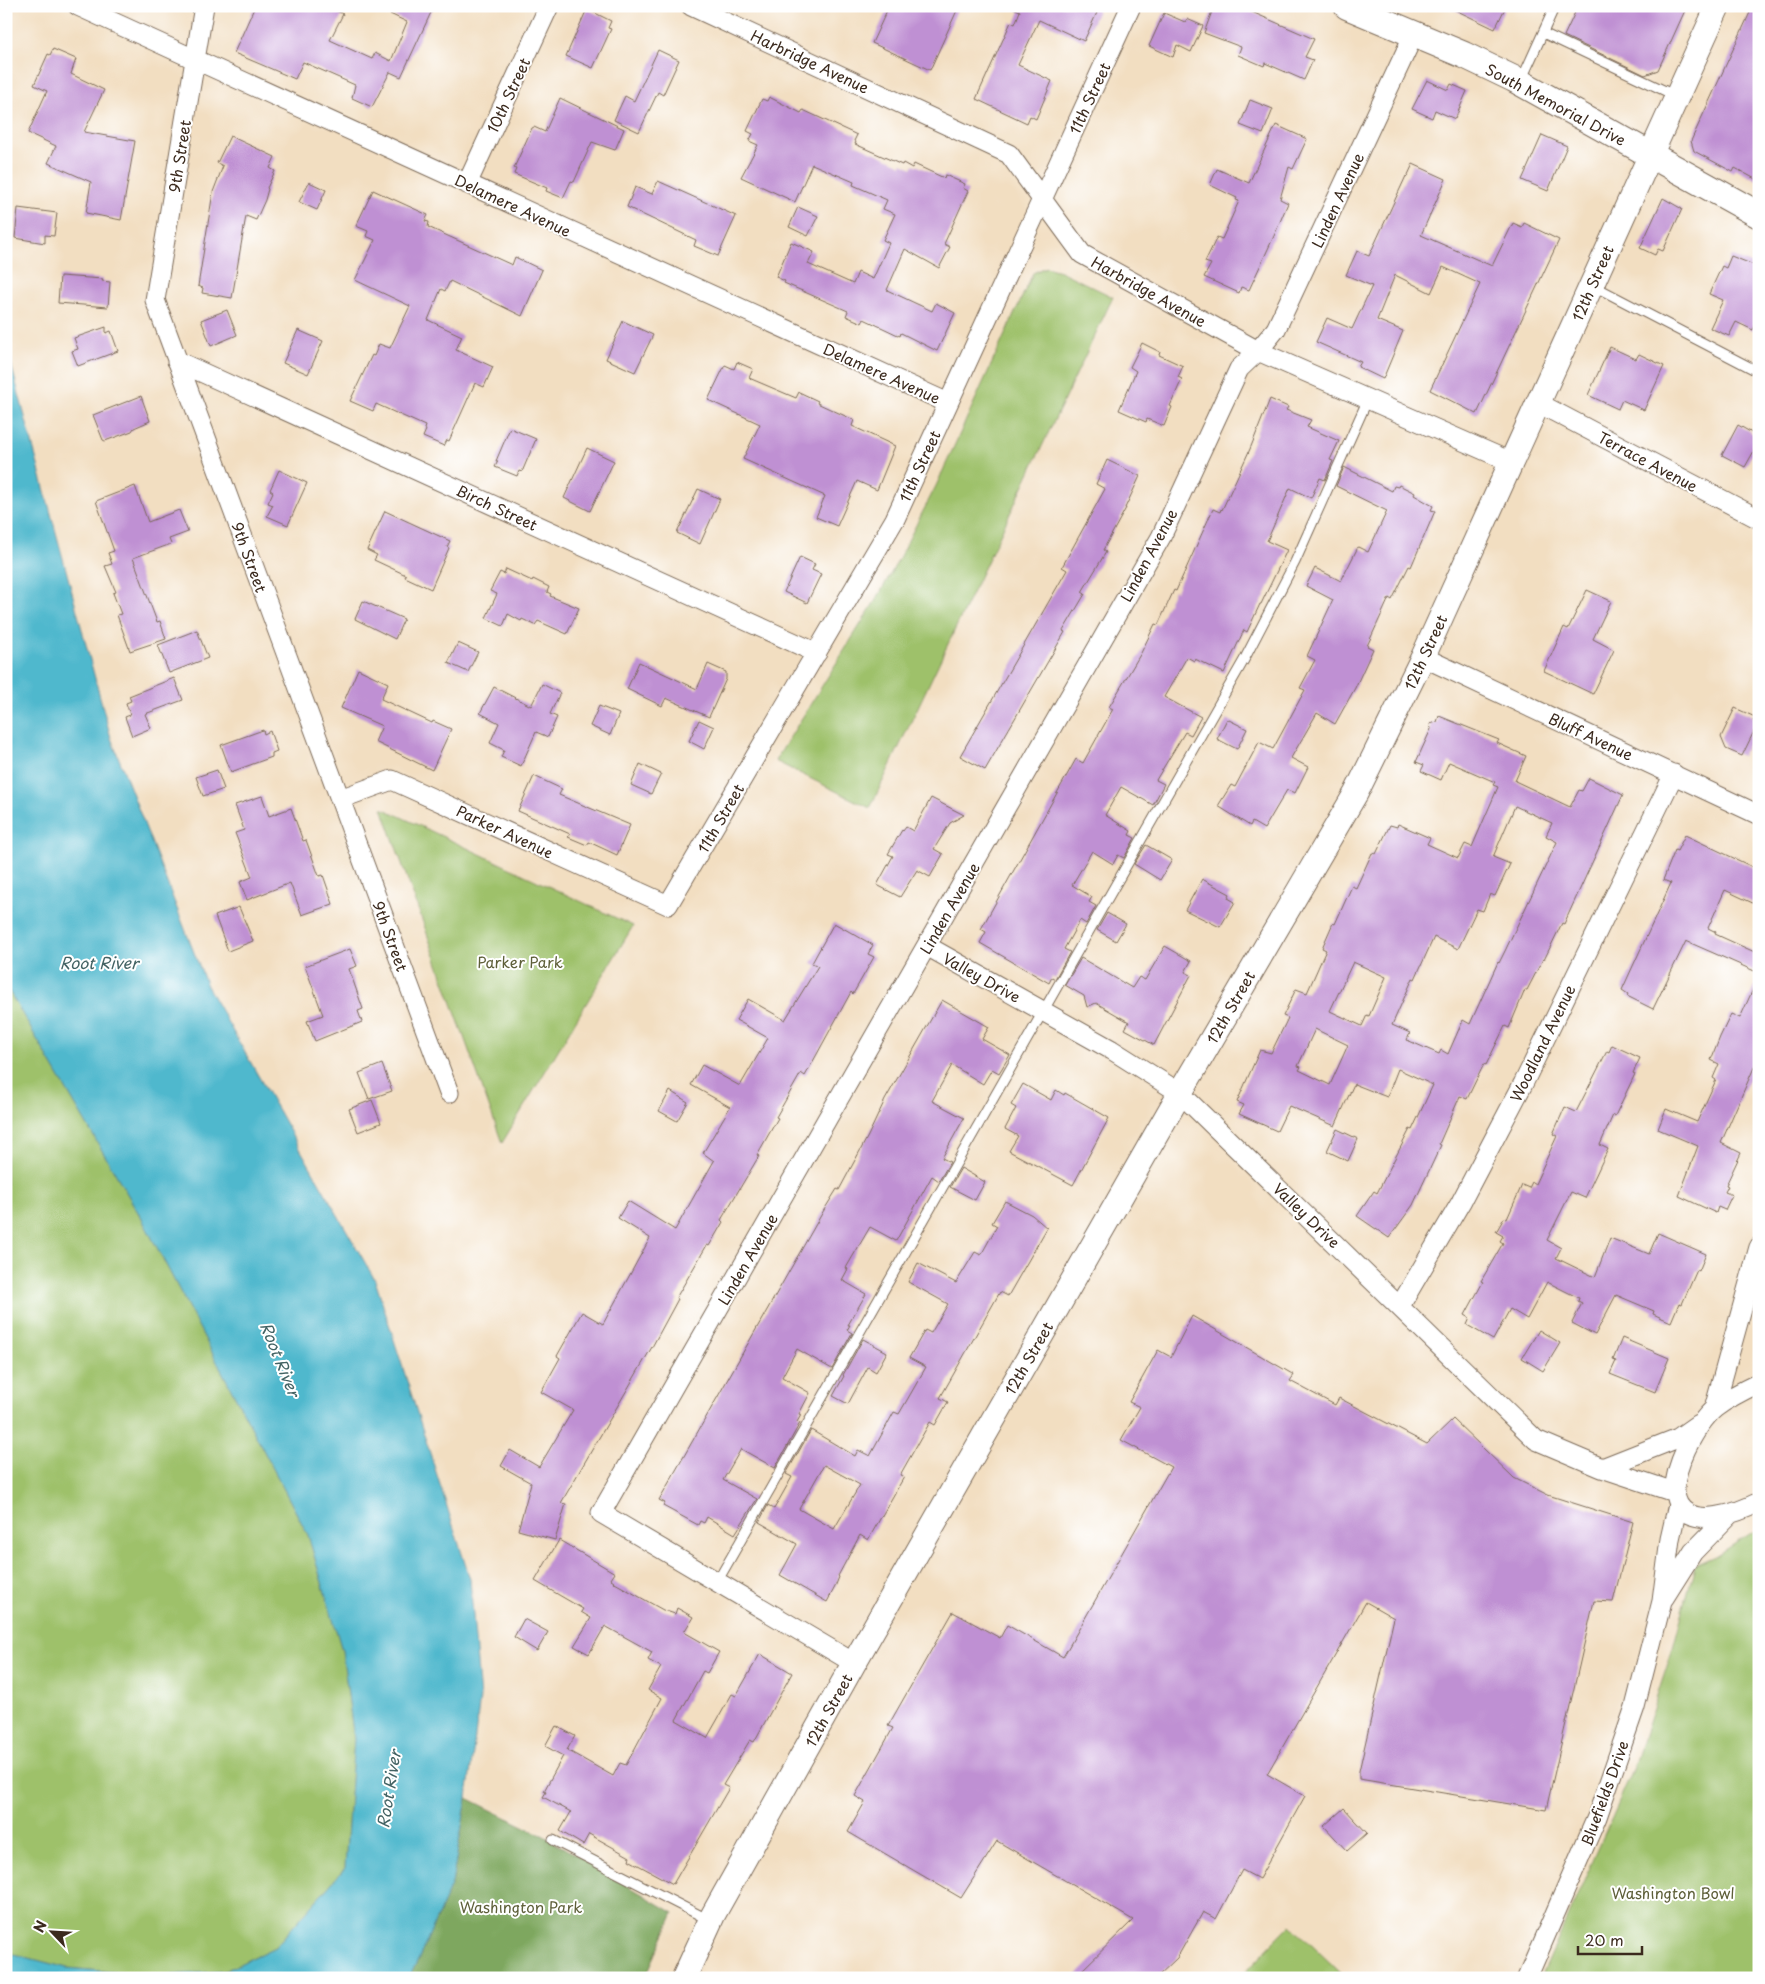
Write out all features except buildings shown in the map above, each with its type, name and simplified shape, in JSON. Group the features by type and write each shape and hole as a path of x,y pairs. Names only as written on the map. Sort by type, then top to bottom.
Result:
{"main road":[{"name":"South Memorial Drive","path":"1347,6 1414,34 1520,83 1759,215"}],"street":[{"name":"Delamere Avenue","path":"78,6 948,403"},
{"name":"9th Street","path":"204,6 154,300 449,1093"},
{"name":"10th Street","path":"467,184 548,6"},
{"name":"Harbridge Avenue","path":"691,6 1009,154 1082,254 1258,350 1511,462"},
{"name":"11th Street","path":"668,906 895,519 1131,6"},
{"name":"12th Street","path":"684,1978 711,1921 854,1663 1180,1093 1356,793 1424,657 1718,6"},
{"name":"Linden Avenue","path":"854,1663 600,1513 1161,537 1239,369 1276,329 1414,34"},
{"name":"Birch Street","path":"177,361 817,653"},
{"name":"Terrace Avenue","path":"1538,403 1759,519"},
{"name":"Bluff Avenue","path":"1424,657 1759,815"},
{"name":"Woodland Avenue","path":"1400,1306 1461,1202 1523,1084 1674,774"},
{"name":"Parker Avenue","path":"340,799 392,780 668,906"},
{"name":"Valley Drive","path":"927,946 1112,1050 1180,1093 1536,1440 1676,1498 1686,1512 1697,1517 1709,1519 1730,1514"},
{"path":"1710,1414 1759,1247"},
{"path":"1602,1468 1678,1438 1710,1414 1759,1383"},
{"name":"Bluefields Drive","path":"1527,1978 1597,1817 1635,1707 1662,1601 1680,1462 1690,1440 1710,1414"},
{"path":"1730,1514 1759,1502"},
{"name":"Bluefields Drive","path":"1662,1601 1693,1552 1730,1514"}],"lane":[{"path":"1520,83 1555,6"},
{"path":"1543,34 1677,96"},
{"path":"1592,285 1759,372"},
{"path":"717,1582 1244,660 1295,562 1368,399"},
{"path":"553,1840 711,1921"}],"green space":[{"path":"1046,267 1060,271 1113,297 870,808 775,761 879,595 936,486 1033,273"},
{"name":"Parker Park","path":"382,808 633,926 502,1143"},
{"path":"6,986 142,1219 308,1535 342,1650 354,1739 345,1868 275,1947 225,1971 156,1976 67,1968 6,1952"},
{"name":"Washington Bowl","path":"1759,1528 1759,1978 1541,1978 1631,1775 1673,1648 1695,1565 1716,1556"},
{"name":"Washington Park","path":"467,1798 544,1836 674,1913 645,1978 408,1978 417,1963 452,1883"},
{"path":"1291,1925 1346,1978 1239,1978"}],"water":[{"name":"Root River","path":"6,325 12,368 111,738 207,986 375,1280 470,1579 480,1698 467,1798 452,1883 417,1963 408,1978 6,1978 6,1952 67,1968 156,1976 225,1971 275,1947 345,1868 354,1739 342,1650 308,1535 142,1219 6,986"}]}
